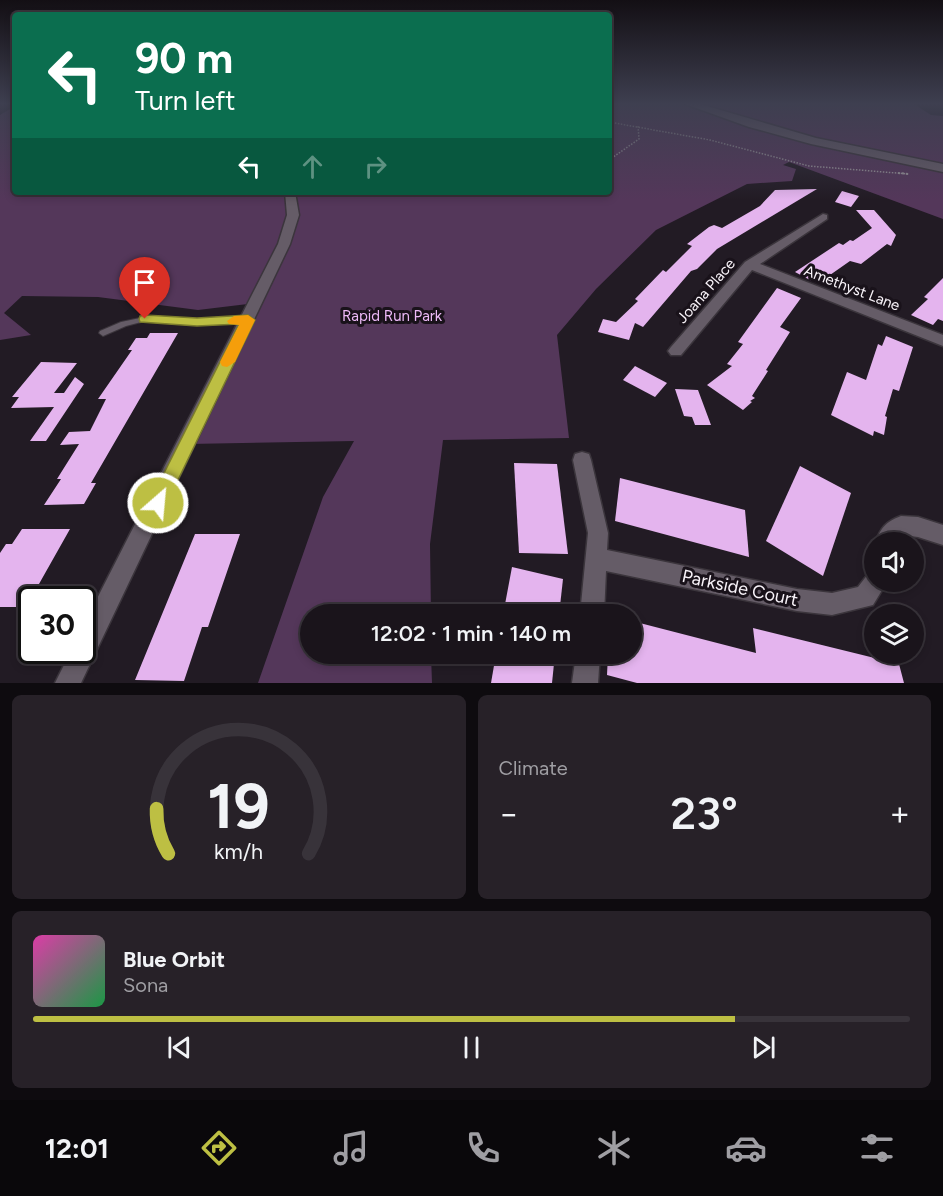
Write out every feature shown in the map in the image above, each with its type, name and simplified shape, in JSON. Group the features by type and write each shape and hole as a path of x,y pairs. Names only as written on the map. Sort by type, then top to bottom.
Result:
{"street":[{"path":"787,136 943,168"},
{"path":"68,683 248,320 291,227 293,215 290,195"},
{"name":"Joana Place","path":"676,351 750,265 823,217"},
{"name":"Amethyst Lane","path":"750,265 943,341"},
{"path":"582,460 598,533 593,604"},
{"path":"890,532 896,526 906,524 943,535"},
{"name":"Parkside Court","path":"597,558 796,600 832,604 865,597 869,592"},
{"path":"585,683 587,664"}],"lane":[{"path":"103,333 124,324 145,319 197,322 248,320"}],"path":[{"path":"612,158 639,139 639,136"},
{"path":"689,136 809,166 912,174"}],"green space":[{"name":"Rapid Run Park","path":"0,136 12,136 12,195 612,195 612,136 943,136 943,219 789,162 783,165 796,169 792,181 747,184 656,230 596,289 557,335 569,438 443,440 430,544 431,604 300,604 300,664 431,664 432,683 258,683 323,497 354,441 188,444 256,303 198,310 98,297 22,296 4,313 31,335 0,340"}],"building":[{"path":"817,189 717,249 697,269 691,271 643,327 635,323 629,340 598,332 603,319 616,322 638,301 635,299 663,270 666,272 692,246 687,244 709,227 714,225 722,228 760,206 775,190"},
{"path":"842,191 859,196 851,207 835,202"},
{"path":"856,210 874,210 896,235 891,246 887,244 861,264 850,261 830,275 820,275 812,281 795,272 839,243 843,245 850,240 853,241 872,228"},
{"path":"943,278 943,321 938,319 933,325 911,315 928,299 924,297"},
{"path":"777,288 801,298 780,327 790,332 752,396 755,398 743,410 707,385 732,366 727,364 743,344 738,342"},
{"path":"150,333 178,333 91,483 96,483 84,504 44,505 61,479 57,479 79,444 60,445 69,432 90,431 106,399 98,399 132,350 128,350 136,338 147,338"},
{"path":"886,336 913,347 899,391 893,389 885,416 887,417 884,435 874,431 873,436 831,415 847,372 866,380 878,344 882,346"},
{"path":"41,362 77,363 54,393 64,393 75,377 84,384 46,441 30,441 54,407 11,408 19,397 12,397"},
{"path":"635,366 667,383 655,397 623,380"},
{"path":"675,389 698,390 711,425 695,425 692,417 684,416"},
{"path":"514,463 557,464 568,554 519,553"},
{"path":"800,466 851,493 823,576 766,541"},
{"path":"620,478 745,510 749,557 615,521"},
{"path":"22,529 70,529 38,586 18,586 18,607 0,607 0,553 6,544 12,544"},
{"path":"195,534 240,534 208,627 202,627 184,681 135,680"},
{"path":"512,567 563,579 560,604 505,604"},
{"path":"642,624 756,653 753,628 864,655 864,664 899,664 904,683 637,683 607,675 608,664 642,664"},
{"path":"494,664 554,664 552,683 491,683"}],"slow traffic":[{"path":"227,362 248,320 234,321"}],"route":[{"path":"145,319 197,322 248,320 158,503"}]}
